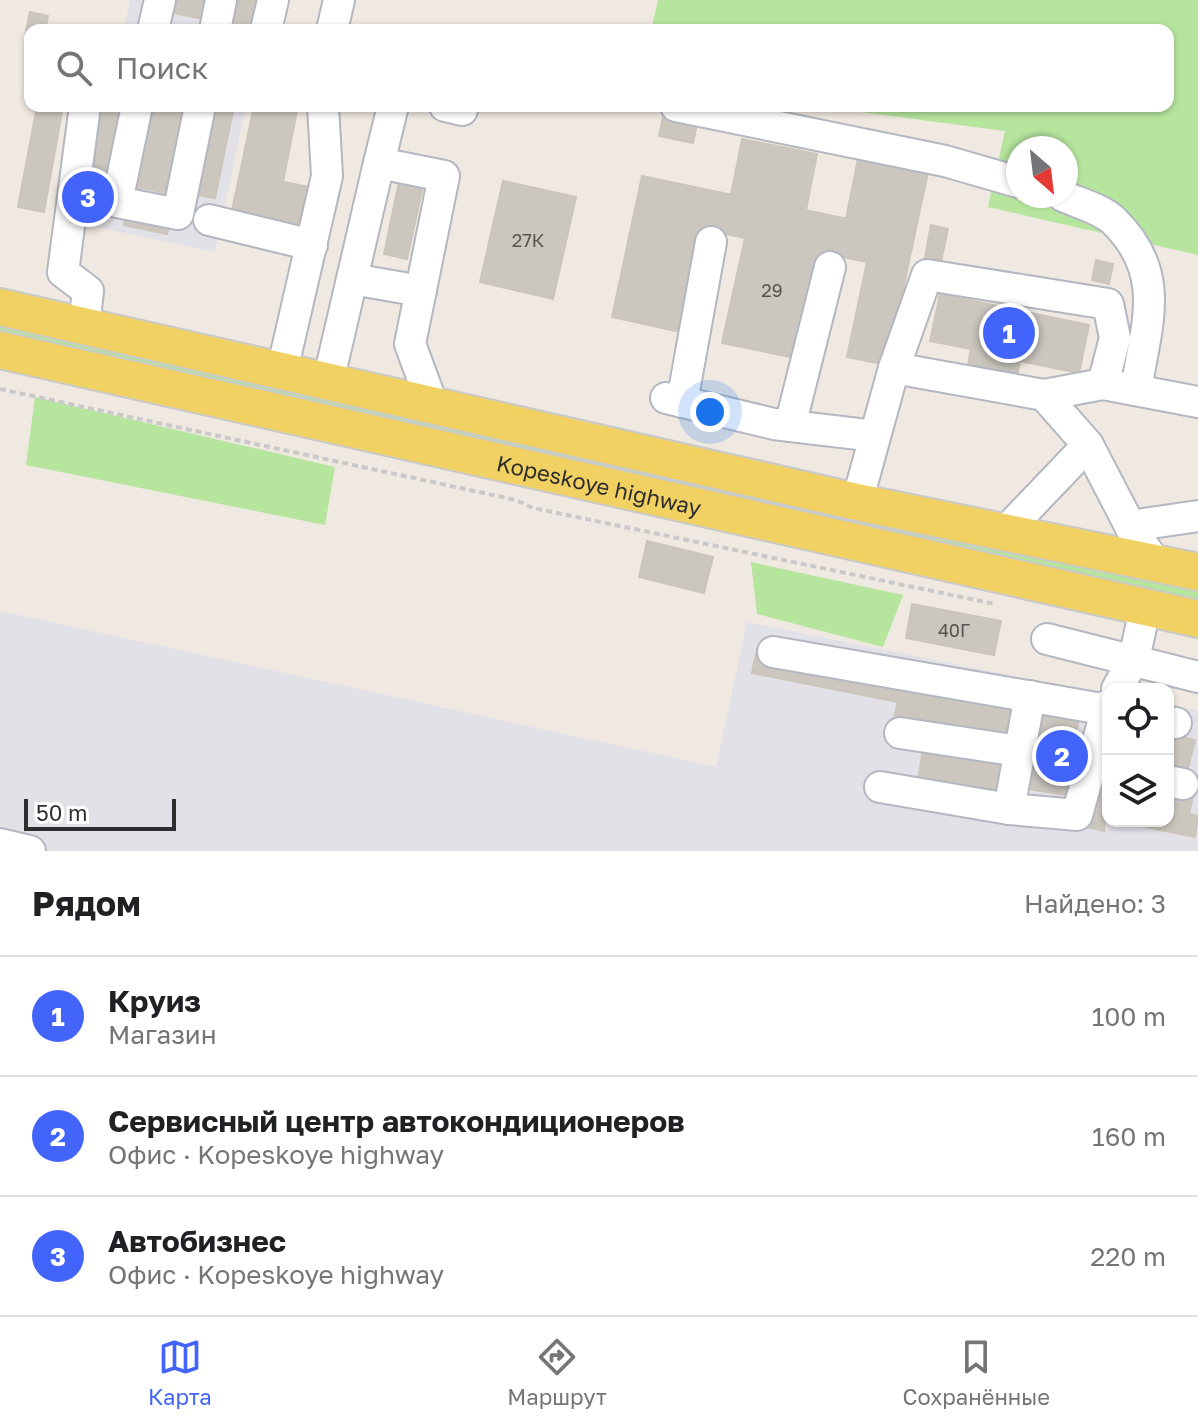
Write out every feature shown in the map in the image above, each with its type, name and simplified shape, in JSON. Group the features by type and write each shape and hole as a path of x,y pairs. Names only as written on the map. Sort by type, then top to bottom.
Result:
{"main road":[{"name":"Kopeskoye highway","path":"0,307 857,502 1198,572"},
{"name":"Kopeskoye highway","path":"0,350 1198,619"}],"lane":[{"path":"216,24 221,0"},
{"path":"267,24 273,0"},
{"path":"333,24 339,0"},
{"path":"84,112 63,272 88,291 84,326"},
{"path":"136,112 117,202 178,214 199,112"},
{"path":"282,371 327,176 323,112"},
{"path":"328,382 392,112"},
{"path":"705,112 945,161 1006,179"},
{"path":"379,163 444,176 410,344 433,406"},
{"path":"1078,203 1113,219 1147,267 1151,296 1136,390"},
{"path":"209,220 312,245"},
{"path":"711,242 674,400 790,426 875,436"},
{"path":"790,426 830,267"},
{"path":"857,502 894,368 927,275 1108,304 1115,338 1103,384"},
{"path":"352,279 421,291"},
{"path":"894,368 1044,395 1103,384 1198,402"},
{"path":"1044,395 1088,445 1130,526 1156,564"},
{"path":"1003,534 1088,445"},
{"path":"1130,526 1198,516"},
{"path":"1121,683 1134,659 1145,609"},
{"path":"1047,639 1198,677"},
{"path":"773,652 1030,696 1102,702"},
{"path":"1009,809 1030,696"},
{"path":"900,733 1019,751"},
{"path":"880,787 1009,809 1077,815 1099,767"},
{"path":"0,844 30,851"}],"path":[{"path":"0,389 516,500 533,508 1008,607"}],"shaded area":[{"path":"130,0 268,0 263,24 125,24"},
{"path":"107,112 245,112 215,252 83,224"},
{"path":"0,611 716,767 747,622 1102,694 1102,827 1174,827 1174,706 1198,710 1198,851 0,851"}],"green space":[{"path":"658,0 1198,0 1198,255 988,207 1005,131 861,112 1174,112 1174,24 652,24"},
{"path":"0,325 1198,592 1198,601 0,334"},
{"path":"35,397 335,467 325,525 26,465"},
{"path":"751,562 903,595 883,647 757,614"}],"building":[{"path":"171,0 212,0 208,20 169,12"},
{"path":"232,0 256,0 251,24 227,24"},
{"path":"30,12 48,16 46,24 28,24"},
{"path":"36,112 62,112 44,212 18,207"},
{"path":"99,112 122,112 99,222 77,217"},
{"path":"147,112 190,112 173,194 132,186"},
{"path":"209,112 233,112 215,198 192,194"},
{"path":"253,112 297,112 283,182 240,173"},
{"path":"664,112 698,119 693,143 659,136"},
{"path":"742,139 817,154 806,210 731,195"},
{"path":"860,149 930,163 915,233 846,219"},
{"path":"401,172 425,177 407,259 384,254"},
{"path":"240,173 314,188 306,225 232,210"},
{"path":"642,176 915,233 887,365 847,357 867,262 819,252 796,358 722,343 745,238 707,230 685,333 612,317"},
{"path":"503,181 576,197 553,299 480,282"},
{"path":"128,207 171,217 167,234 124,225"},
{"path":"931,225 948,229 940,266 924,263"},
{"path":"1096,260 1113,264 1109,284 1092,280"},
{"path":"940,294 1089,325 1079,373 1020,361 1016,381 967,371 971,349 930,341"},
{"path":"647,541 713,557 704,593 639,577"},
{"path":"912,604 1001,621 994,655 906,638"},
{"path":"756,654 1018,705 1011,742 894,719 898,702 752,673"},
{"path":"1034,710 1079,717 1066,795 1021,788"},
{"path":"1174,735 1195,740 1186,776 1174,773"},
{"path":"923,748 1008,761 1003,794 918,781"},
{"path":"1089,789 1102,792 1104,831 1082,826"},
{"path":"1174,792 1193,796 1189,814 1198,816 1195,837 1146,827 1174,827"}],"place":[{"name":"Автобизнес","path":"88,197"},
{"name":"Круиз","path":"1009,333"},
{"name":"Сервисный центр автокондиционеров","path":"1062,756"}]}
